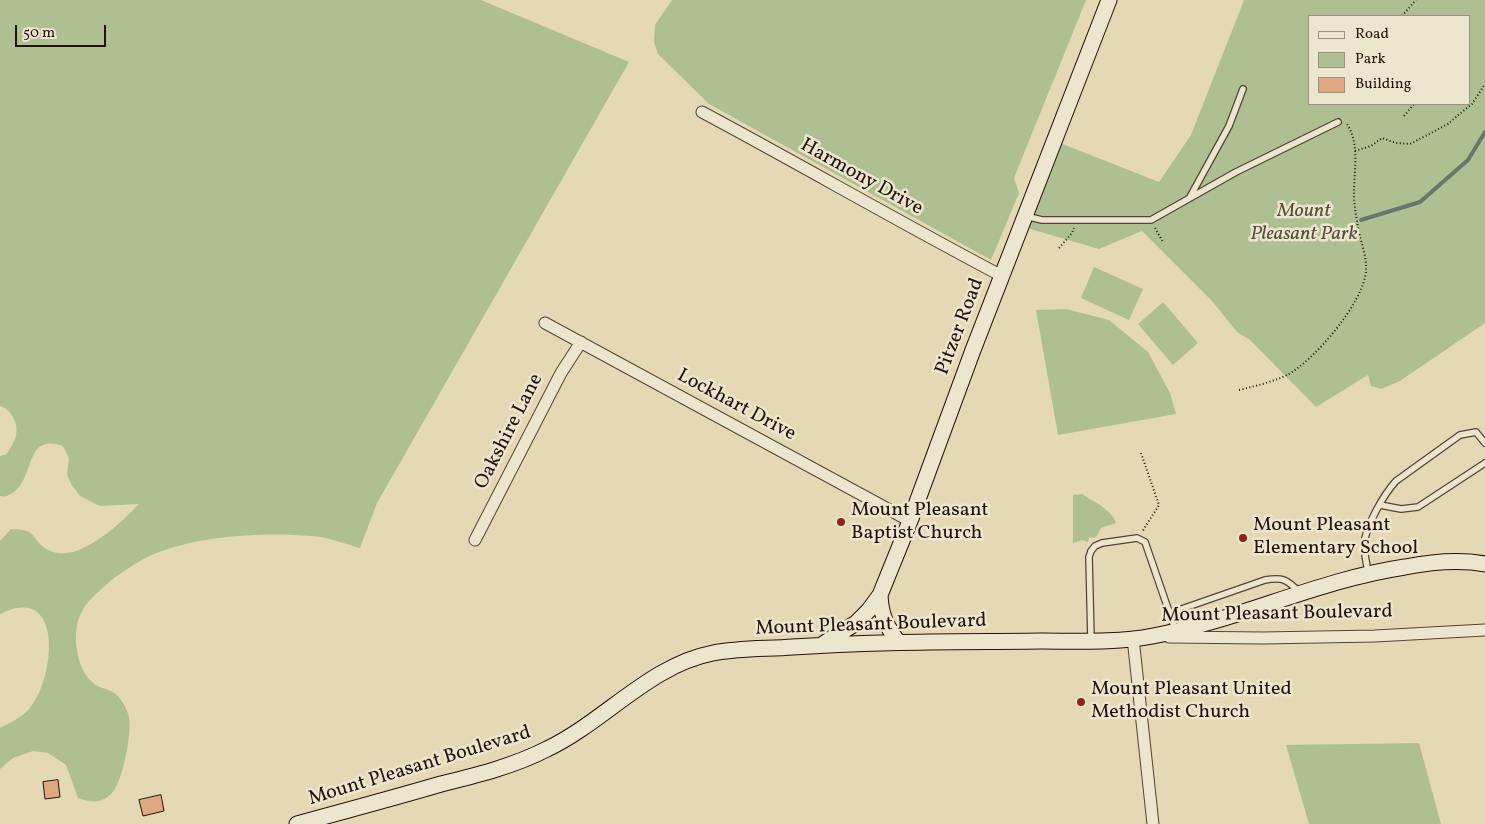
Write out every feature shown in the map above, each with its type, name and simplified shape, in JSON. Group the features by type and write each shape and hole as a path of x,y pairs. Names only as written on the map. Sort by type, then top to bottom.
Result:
{"street":[{"name":"Pitzer Road","path":"821,645 856,623 880,596 1109,0"},
{"name":"Harmony Drive","path":"702,112 1002,276"},
{"name":"Lockhart Drive","path":"544,323 910,521"},
{"name":"Oakshire Lane","path":"475,540 561,372 580,342"},
{"path":"1150,637 1217,620 1368,573 1454,561 1485,564"},
{"path":"880,596 881,612 898,642"},
{"name":"Mount Pleasant Boulevard","path":"297,824 524,760 565,739 657,676 695,657 716,652 898,642 1090,640 1150,637 1263,638 1366,636 1485,630"},
{"path":"1134,638 1153,824"}],"lane":[{"path":"1190,197 1229,126 1243,89"},
{"path":"1025,216 1042,220 1150,220 1236,172 1338,122"},
{"path":"1368,573 1364,546 1366,533 1380,505 1396,481 1460,434 1476,432 1485,443"},
{"path":"1380,505 1401,509 1418,508 1485,463"},
{"path":"1090,640 1089,557 1091,551 1102,543 1138,538 1145,542 1176,631"},
{"path":"1170,613 1275,578 1291,582 1300,593"}],"path":[{"path":"1403,15 1416,0"},
{"path":"1355,152 1371,146 1382,138 1396,144 1410,144 1430,134 1448,124 1472,104 1485,84"},
{"path":"1404,116 1413,105"},
{"path":"1239,390 1264,384 1288,374 1317,352 1343,321 1362,286 1366,273 1366,262 1358,231 1354,198 1355,147 1346,121"},
{"path":"1150,220 1163,242"},
{"path":"1059,248 1072,233"},
{"path":"1138,538 1160,505 1142,453"}],"green space":[{"path":"0,0 481,0 629,62 377,503 360,548 312,536 276,534 197,541 162,551 126,569 87,603 77,625 76,643 79,661 92,682 120,698 127,711 130,724 126,756 120,778 112,793 100,801 88,801 78,798 66,765 48,753 33,751 13,758 0,769 0,728 16,720 26,712 38,695 45,677 49,657 49,638 44,622 35,611 21,608 0,614 0,541 11,529 20,530 32,534 45,548 57,553 69,553 83,548 109,532 139,504 100,506 80,496 71,484 67,474 69,458 63,446 50,443 36,451 19,487 11,494 0,496 0,456 7,454 15,440 17,431 11,414 0,406"},
{"path":"672,0 1086,0 1014,178 1019,193 991,260 709,104 658,54 654,42 655,25"},
{"name":"Mount Pleasant Park","path":"1244,0 1485,0 1485,323 1400,381 1381,389 1371,386 1368,375 1316,407 1250,340 1237,332 1212,301 1142,231 1099,249 1027,228 1060,143 1159,182 1191,135"},
{"path":"1094,267 1143,289 1129,320 1081,298"},
{"path":"1163,302 1198,343 1173,365 1138,324"},
{"path":"1066,309 1109,320 1148,352 1170,393 1176,414 1058,435 1036,310"},
{"path":"1082,494 1106,510 1116,523 1101,528 1096,537 1089,538 1088,542 1082,540 1073,543 1073,495"},
{"path":"1419,743 1441,824 1309,824 1286,745"}],"building":[{"path":"58,780 60,797 45,799 43,782"},
{"path":"161,795 164,811 143,816 139,800"}],"waterway":[{"path":"1361,220 1420,202 1468,160 1485,132"}],"place":[{"name":"Mount Pleasant Baptist Church","path":"841,522"},
{"name":"Mount Pleasant Elementary School","path":"1243,538"},
{"name":"Mount Pleasant United Methodist Church","path":"1081,702"}]}
